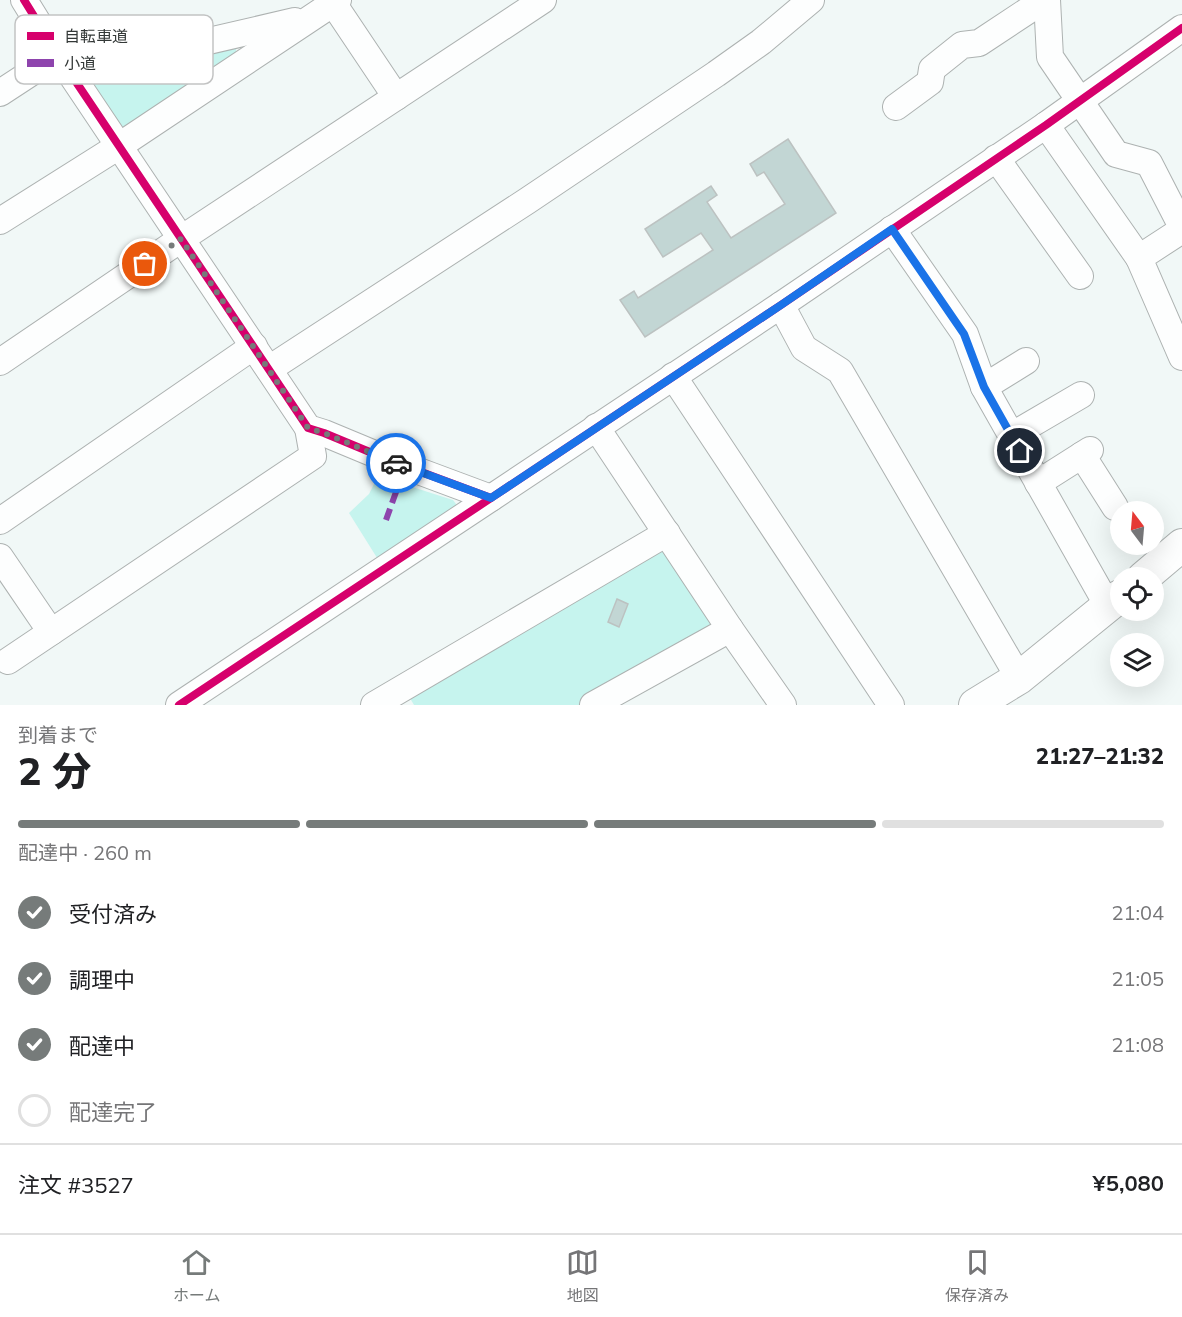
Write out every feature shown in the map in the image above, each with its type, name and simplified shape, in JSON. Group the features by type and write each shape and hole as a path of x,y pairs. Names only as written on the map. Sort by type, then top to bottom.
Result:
{"street":[{"path":"24,0 33,15"},
{"path":"0,362 181,239 543,0"},
{"path":"269,369 706,81 761,42 811,0"},
{"path":"896,107 930,81 932,69 962,45 979,43 1045,0 1050,57 1116,154 1149,163 1182,228 1138,258"},
{"path":"213,31 329,5"},
{"path":"329,5 396,97"},
{"path":"213,83 329,5"},
{"path":"194,701 596,427 1046,125 1182,28"},
{"path":"0,93 20,84"},
{"path":"9,661 313,456 308,428 77,84"},
{"path":"0,221 211,84"},
{"path":"1046,125 1138,258 1182,357"},
{"path":"996,158 1080,276"},
{"path":"892,229 964,334 984,387 1038,483 1110,595"},
{"path":"781,305 804,348 840,371 1019,678"},
{"path":"0,521 254,346"},
{"path":"984,387 1026,361"},
{"path":"673,376 891,705"},
{"path":"1011,435 1081,395"},
{"path":"596,427 783,705"},
{"path":"308,428 491,498"},
{"path":"1038,483 1086,453 1112,501"},
{"path":"374,705 409,696 667,533"},
{"path":"1156,567 1182,545"},
{"path":"0,557 51,632"},
{"path":"975,705 1019,678 1110,604"},
{"path":"593,705 730,629"}],"shaded area":[{"path":"236,48 236,53 213,69 213,53"},
{"path":"91,84 190,84 122,130"},
{"path":"378,476 453,500 456,504 456,509 379,561 349,513 369,494"},
{"path":"667,533 730,629 593,705 414,705 404,688"}],"building":[{"path":"788,139 836,213 645,337 620,300 634,291 638,298 713,250 701,233 663,257 645,229 711,186 717,195 707,202 731,238 785,204 764,172 757,176 750,164"},
{"path":"617,599 628,604 619,627 608,622"}],"marked path":[{"path":"386,520 396,492 389,460"}],"cycle path":[{"path":"24,0 33,15"},
{"path":"491,498 1046,125 1182,28"},
{"path":"77,84 308,428 491,498 179,705"}],"way so far":[{"path":"145,264 181,239 308,428 396,463"}],"route":[{"path":"396,463 491,498 892,229 964,334 984,387 1020,451"}]}
